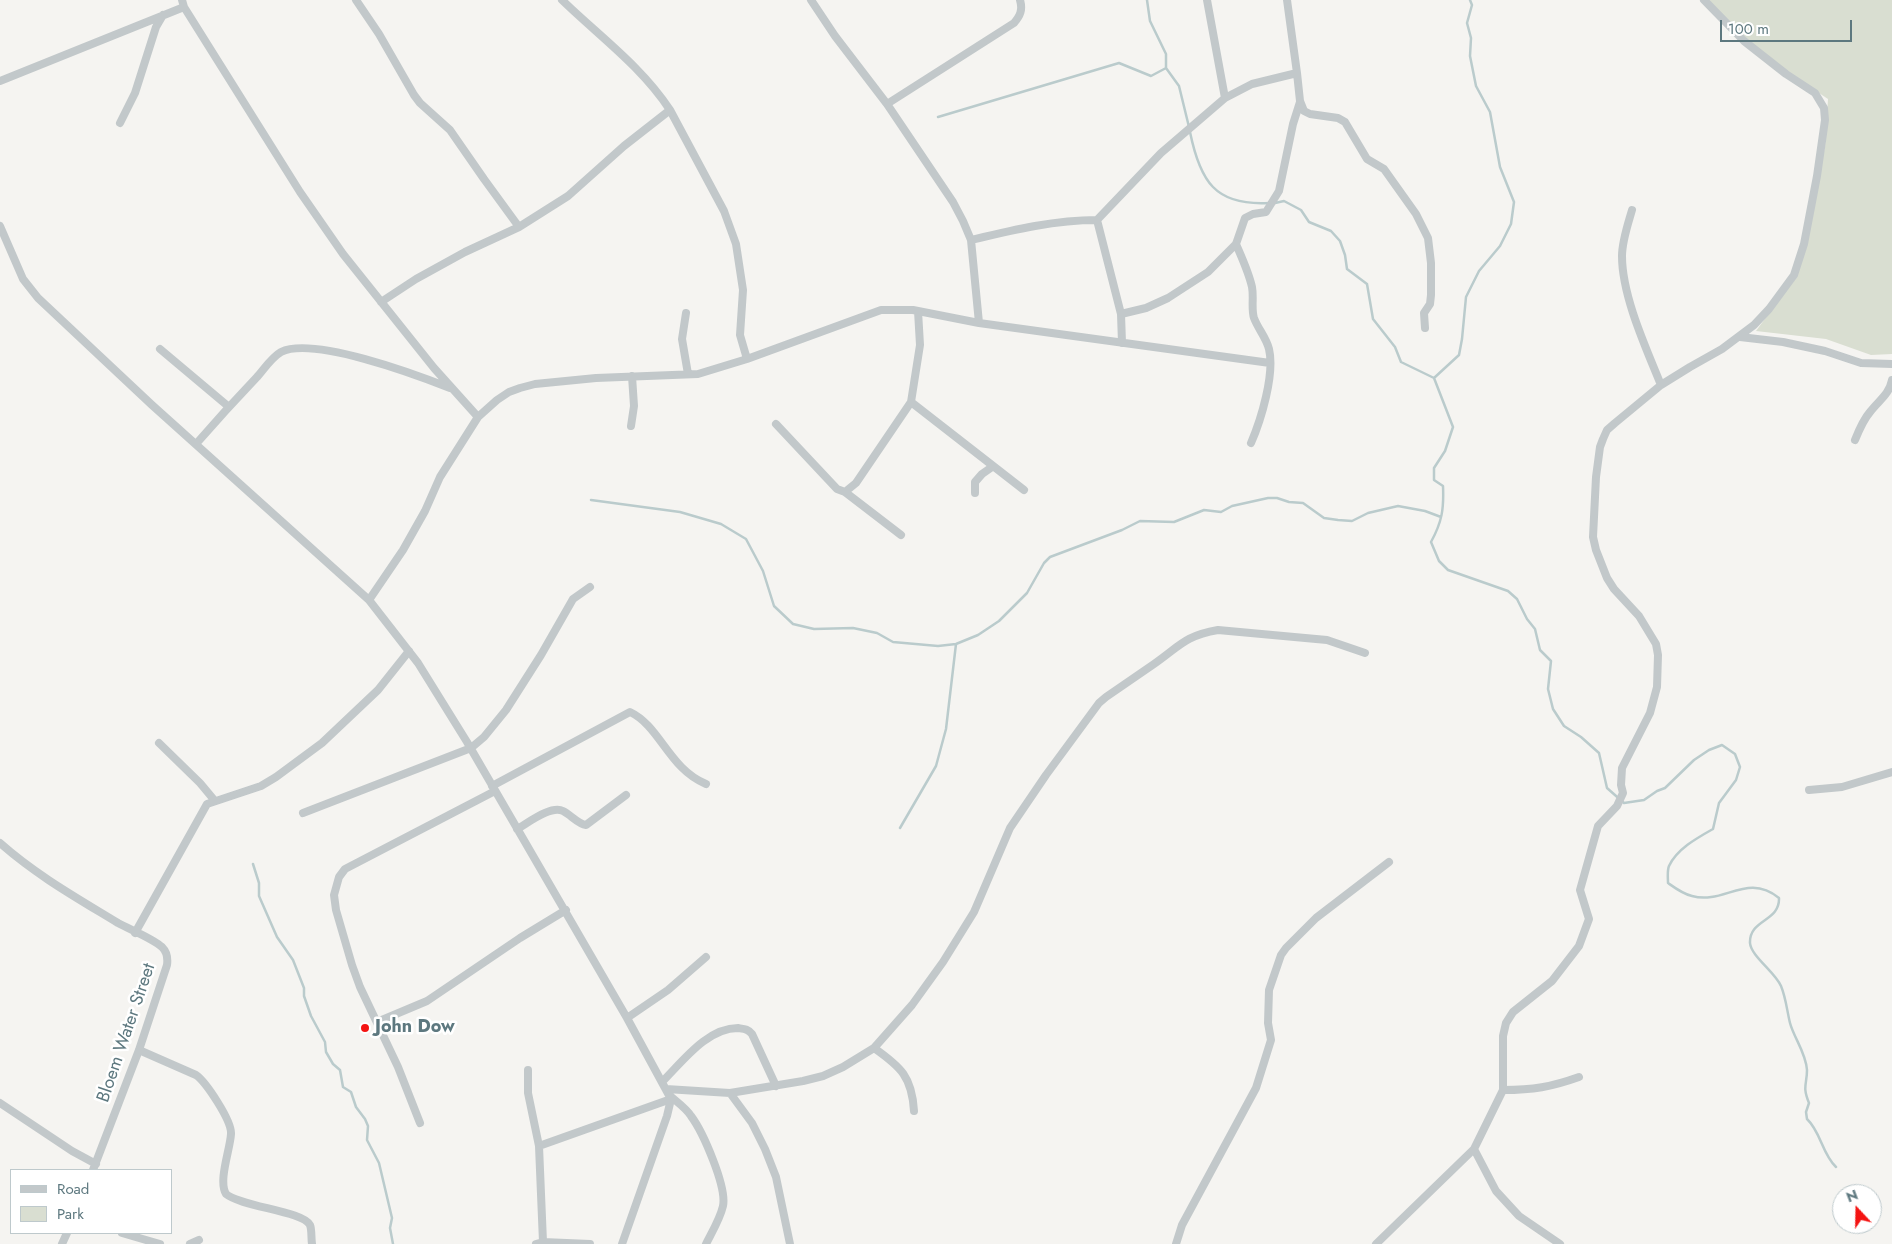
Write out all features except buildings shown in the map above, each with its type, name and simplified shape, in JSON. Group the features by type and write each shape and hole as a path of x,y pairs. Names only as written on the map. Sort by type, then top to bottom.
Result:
{"street":[{"path":"356,0 379,34 414,96 450,130 520,226"},
{"path":"562,0 638,69 658,92 670,110 724,211 736,244 743,290 740,335 747,359"},
{"path":"811,0 835,36 887,104 953,202 971,240 979,322"},
{"path":"887,104 1014,24 1022,10 1020,0"},
{"path":"1207,0 1225,98"},
{"path":"1287,0 1302,109 1307,114 1338,118 1345,122 1367,159 1384,169 1424,227 1430,252 1432,284 1430,304 1424,313 1425,328"},
{"path":"1376,1244 1474,1149 1503,1090 1503,1036 1506,1024 1513,1012 1552,981 1578,946 1589,919 1581,895 1581,885 1598,826 1617,806 1623,793 1621,785 1622,768 1650,713 1657,687 1658,655 1656,644 1640,616 1614,589 1607,578 1593,537 1598,460 1600,447 1607,430 1661,385 1722,349 1754,325 1769,309 1794,274 1800,261 1813,199 1826,113 1815,93 1786,74 1744,41 1704,0"},
{"path":"0,81 163,15 183,4 316,216 343,254 478,418"},
{"path":"120,123 135,93 156,27 163,15"},
{"path":"971,240 1044,223 1097,220 1160,154 1225,98 1252,84 1297,73"},
{"path":"1121,314 1154,305 1180,292 1208,272 1236,244 1246,218 1253,214 1266,212 1279,191 1300,100"},
{"path":"381,302 416,279 465,252 520,226 568,196 624,146 670,110"},
{"path":"1632,210 1622,254 1624,272 1638,328 1661,385"},
{"path":"1097,220 1121,314 1122,343"},
{"path":"0,226 23,279 38,298 369,600 409,651 470,748 566,910 667,1091 695,1121 711,1155 723,1190 724,1204 706,1244"},
{"path":"1236,244 1250,277 1254,298 1254,318 1269,349 1270,363 1267,388 1258,427 1251,443"},
{"path":"369,600 403,550 440,477 478,418 497,400 520,388 535,384 596,378 710,372 881,310 896,309 1270,363"},
{"path":"845,492 856,483 911,402 920,345 918,312"},
{"path":"686,313 682,340 688,374"},
{"path":"1740,337 1783,342 1825,351 1861,363 1892,364"},
{"path":"196,444 281,352 306,348 370,361 452,388"},
{"path":"160,350 229,407"},
{"path":"631,426 634,406 632,376"},
{"path":"1855,440 1859,428 1869,412 1888,393 1892,380"},
{"path":"911,402 992,467 1024,490"},
{"path":"776,424 837,488 902,535"},
{"path":"975,494 975,482 992,467"},
{"path":"303,813 470,748 484,737 506,710 541,655 573,599 590,587"},
{"path":"539,1146 667,1091 730,1094 776,1086 823,1076 843,1067 874,1048 912,1006 944,962 974,912 1010,828 1046,775 1106,697 1156,663 1179,644 1202,633 1218,630 1327,640 1365,654"},
{"path":"135,933 209,803 261,786 276,778 328,739 378,690 409,651"},
{"path":"420,1122 398,1067 360,987 336,910 334,895 339,877 345,869 630,712 645,722 683,769 697,780 706,784"},
{"path":"159,743 184,765 215,800"},
{"path":"1809,790 1842,787 1892,772"},
{"path":"517,830 556,809 563,811 583,825 586,825 626,795"},
{"name":"Bloem Water Street","path":"0,843 21,861 65,891 165,950 168,961 139,1050 95,1167"},
{"path":"1176,1244 1182,1225 1256,1088 1271,1040 1267,1003 1269,990 1281,955 1316,918 1389,862"},
{"path":"377,1022 427,1001 520,938 566,910"},
{"path":"627,1018 668,990 706,958"},
{"path":"622,1244 667,1116 667,1091 706,1038 723,1030 746,1029 752,1034 776,1086"},
{"path":"874,1048 889,1058 910,1082 914,1111"},
{"path":"139,1050 198,1076 217,1103 231,1130 223,1184 226,1194 259,1208 304,1219 310,1225 312,1244"},
{"path":"528,1070 528,1093 539,1146 540,1243 590,1244"},
{"path":"1503,1090 1532,1090 1579,1077"},
{"path":"730,1094 752,1123 776,1177 790,1244"},
{"path":"0,1103 95,1167"},
{"path":"1474,1149 1496,1191 1519,1216 1560,1244"},
{"path":"125,1234 160,1244"},
{"path":"190,1244 198,1240"}],"green space":[{"path":"1701,0 1892,0 1892,354 1871,355 1826,339 1756,331 1798,274 1825,147 1828,99 1783,69"}],"waterway":[{"path":"1147,0 1150,21 1166,54 1166,68 1179,86 1189,127"},
{"path":"1470,0 1472,5 1467,23 1471,38 1470,56 1476,86 1490,112 1500,167 1514,202 1511,224 1500,246 1479,271 1466,297 1459,355 1434,378 1453,427 1445,451 1434,468 1434,480 1443,486 1443,502 1440,522 1431,542 1439,561 1448,570 1508,591 1517,599 1527,619 1535,629 1540,650 1551,661 1548,689 1553,709 1564,726 1581,737 1599,753 1607,788 1624,803 1644,800 1665,788 1694,760 1709,750 1722,745 1735,754 1740,767 1736,780 1719,803 1713,829 1688,844 1677,854 1668,868 1668,883 1685,894 1704,898 1746,888 1767,891 1779,898 1775,912 1754,929 1751,935 1751,948 1781,986 1790,1023 1806,1064 1805,1089 1809,1103 1806,1112 1807,1119 1812,1124 1831,1162 1836,1167"},
{"path":"938,117 1119,63 1151,76 1166,68"},
{"path":"1190,132 1199,164 1205,177 1213,187 1223,195 1235,200 1251,203 1269,203"},
{"path":"1275,203 1284,201 1301,210 1309,222 1331,231 1340,241 1347,269 1367,284 1373,319 1395,347 1401,362 1434,378"},
{"path":"591,500 680,512 721,524 746,539 763,571 774,606 793,624 814,629 853,628 877,633 893,642 938,646 956,644 978,635 999,621 1027,593 1044,563 1050,557 1122,530 1140,521 1174,522 1204,510 1221,512 1232,506 1268,498 1303,503 1324,518 1338,520 1352,521 1368,513 1398,506 1425,511 1441,517"},
{"path":"900,828 936,766 946,729 956,644"},
{"path":"253,864 259,883 259,896 277,937 293,960 304,988 304,996 311,1016 325,1042 326,1052 333,1064 340,1070 343,1087 351,1092 356,1107 368,1126 367,1140 379,1163 392,1218 390,1228 393,1244"}],"place":[{"name":"John Dow","path":"365,1028"}]}
